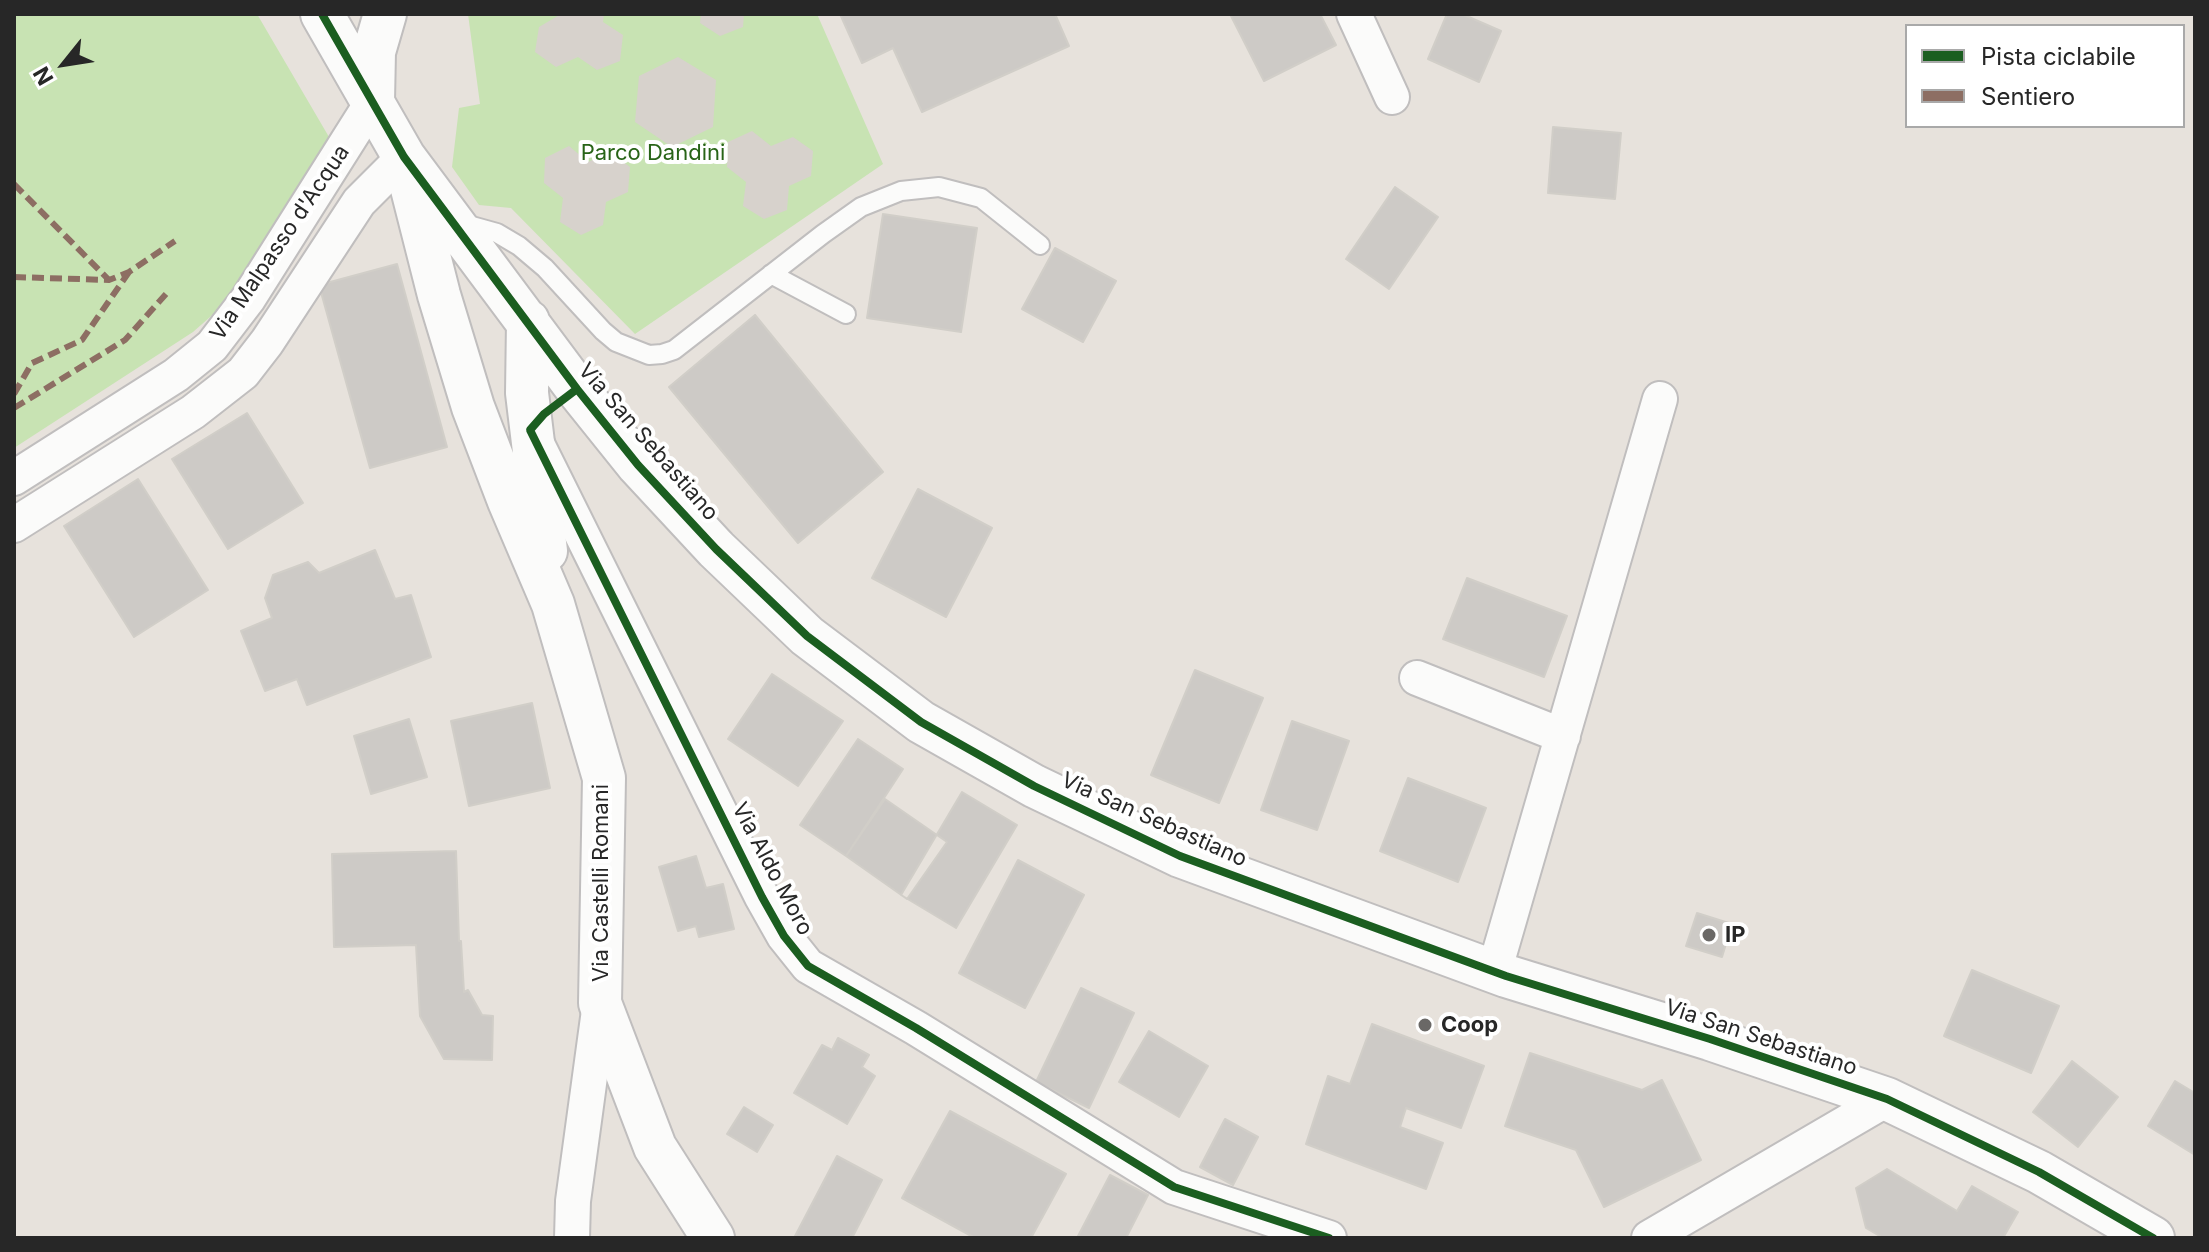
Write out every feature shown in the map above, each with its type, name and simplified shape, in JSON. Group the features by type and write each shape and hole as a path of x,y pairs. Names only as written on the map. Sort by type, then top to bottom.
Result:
{"street":[{"name":"Via San Sebastiano","path":"322,14 404,157 577,389 638,465 716,549 795,625 921,722 1034,786 1180,856 1494,972 1710,1039 1887,1099 2039,1172 2153,1238"},
{"path":"373,101 374,52 385,14"},
{"path":"1354,14 1392,97"},
{"name":"Via Malpasso d'Acqua","path":"14,478 176,375 212,346 248,299 373,101"},
{"path":"404,157 439,295 473,407 553,604"},
{"name":"Via Malpasso d'Acqua","path":"14,525 193,412 243,373 267,342 359,202 404,157"},
{"path":"528,321 530,430 553,604"},
{"path":"530,430 544,414 577,389"},
{"path":"1494,972 1660,399"},
{"name":"Via Aldo Moro","path":"530,430 762,897 784,936 808,966 916,1028 1174,1187 1329,1238"},
{"name":"Via Castelli Romani","path":"553,604 604,778 600,1003 655,1147 713,1238"},
{"path":"1417,678 1563,736"},
{"path":"572,1238 573,1201 600,1003"},
{"path":"1649,1238 1887,1099"}],"lane":[{"path":"451,220 497,233 519,246 545,268 603,331 625,347 649,355 674,350 861,207 891,194 923,187 981,198 1040,245"},
{"path":"771,274 846,314"}],"green space":[{"path":"14,14 257,14 329,137 226,303 193,332 14,448"},
{"name":"Parco Dandini","path":"468,14 817,14 883,164 635,334 511,208 479,205 452,167 459,108 480,104"}],"shaded area":[{"path":"561,14 604,14 603,22 623,35 620,61 597,70 578,57 556,67 535,52 539,27"},
{"path":"701,14 744,14 743,27 720,36 700,23"},
{"path":"678,57 716,80 713,127 672,147 635,122 639,76"},
{"path":"752,131 771,146 793,137 813,151 811,176 789,186 787,210 764,219 743,206 746,182 727,167 728,142"},
{"path":"569,146 588,162 610,152 630,167 628,192 606,202 603,225 581,235 560,222 563,198 544,183 545,158"}],"building":[{"path":"840,14 1055,14 1069,46 922,112 893,48 862,63"},
{"path":"1230,14 1320,14 1336,45 1264,81"},
{"path":"1447,14 1462,14 1501,31 1479,82 1428,59"},
{"path":"1553,127 1621,133 1615,199 1548,193"},
{"path":"1395,187 1438,217 1389,289 1346,259"},
{"path":"883,214 977,228 961,332 867,318"},
{"path":"1055,248 1116,281 1083,342 1022,309"},
{"path":"397,264 447,447 370,468 319,285"},
{"path":"755,315 883,472 798,543 669,387"},
{"path":"247,413 303,503 228,549 172,459"},
{"path":"138,479 208,590 134,637 64,526"},
{"path":"918,489 992,528 946,617 872,578"},
{"path":"375,550 395,599 411,595 431,657 307,705 297,679 265,691 241,631 272,618 265,598 273,575 308,562 319,573"},
{"path":"1467,578 1567,616 1544,677 1443,639"},
{"path":"1195,670 1263,698 1219,803 1151,775"},
{"path":"772,674 843,721 798,786 728,739"},
{"path":"532,703 550,788 469,806 451,721"},
{"path":"409,719 427,777 371,794 354,736"},
{"path":"1292,721 1349,741 1317,830 1261,810"},
{"path":"858,739 903,769 846,856 800,825"},
{"path":"1408,778 1486,808 1458,882 1380,851"},
{"path":"962,792 1017,825 956,928 901,895"},
{"path":"885,799 947,842 907,899 846,856"},
{"path":"456,851 464,992 468,990 482,1015 493,1016 492,1060 444,1059 420,1016 416,945 334,947 332,854"},
{"path":"696,856 706,888 723,884 734,929 699,937 696,926 678,931 659,867"},
{"path":"1018,860 1084,895 1025,1008 959,973"},
{"name":"IP","path":"1697,913 1732,924 1722,957 1686,946"},
{"path":"1972,970 2059,1006 2031,1073 1944,1036"},
{"path":"1081,988 1134,1013 1089,1108 1036,1082"},
{"path":"1372,1024 1484,1066 1461,1128 1406,1108 1400,1127 1443,1143 1426,1189 1306,1144 1328,1076 1350,1084"},
{"path":"1149,1031 1208,1066 1179,1117 1119,1082"},
{"path":"838,1038 869,1055 862,1067 875,1076 847,1124 794,1093 822,1045 832,1050"},
{"path":"1530,1053 1642,1090 1662,1080 1701,1160 1604,1207 1576,1150 1505,1126"},
{"path":"2072,1061 2118,1097 2078,1147 2033,1112"},
{"path":"2175,1081 2195,1093 2195,1155 2148,1126"},
{"path":"744,1107 773,1125 757,1152 727,1134"},
{"path":"950,1111 1066,1174 1031,1238 975,1238 902,1198"},
{"path":"1225,1119 1258,1137 1233,1185 1200,1167"},
{"path":"837,1156 882,1180 852,1238 794,1238"},
{"path":"1887,1169 1957,1211 1972,1186 2018,1212 2003,1238 1883,1238 1866,1228 1856,1188"},
{"path":"1110,1175 1148,1195 1126,1238 1077,1238"}],"marked path":[{"path":"14,184 109,280"},
{"path":"14,277 109,280 129,272 175,241"},
{"path":"14,394 32,363 82,340 129,272"},
{"path":"14,408 125,340 166,294"}],"cycle path":[{"path":"322,14 404,157 577,389 638,465 716,549 807,636 921,722 1034,786 1180,856 1506,976 1710,1039 1887,1099 2039,1172 2153,1238"},
{"path":"577,389 544,414 530,430 762,897 784,936 808,966 916,1028 1174,1187 1329,1238"}],"place":[{"name":"IP","path":"1709,935"},
{"name":"Coop","path":"1425,1025"}]}
